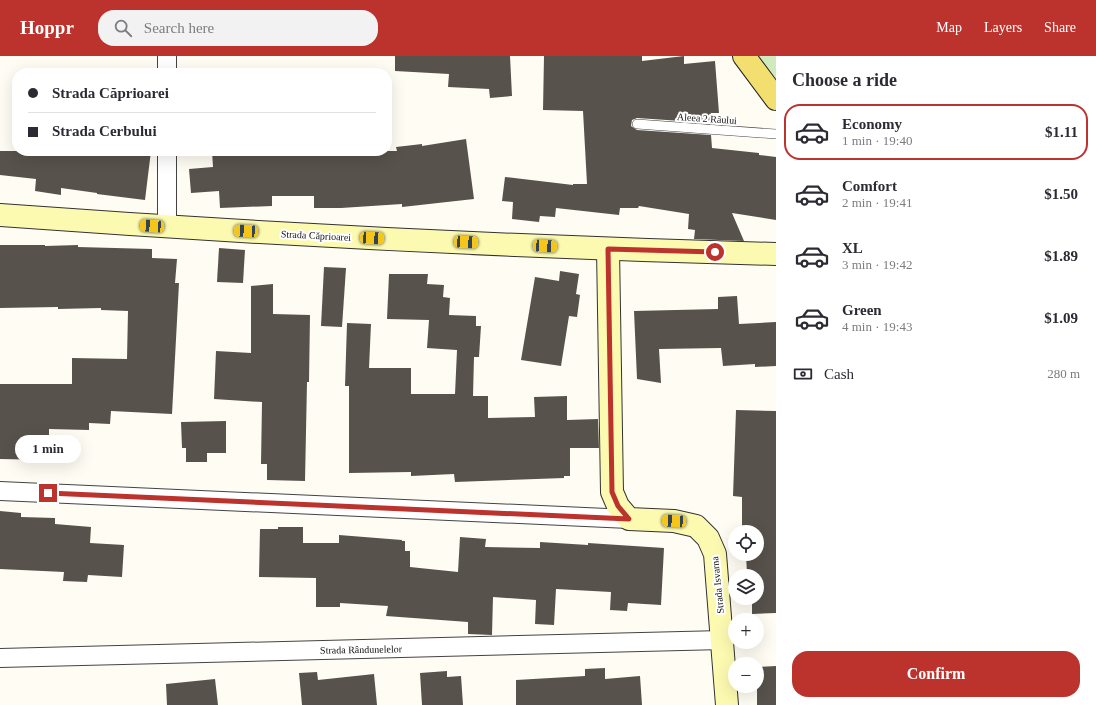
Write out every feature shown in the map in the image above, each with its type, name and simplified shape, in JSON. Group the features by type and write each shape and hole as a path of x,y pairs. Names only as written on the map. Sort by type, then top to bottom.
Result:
{"main road":[{"path":"744,56 776,99"}],"street":[{"path":"167,56 167,68"},
{"path":"167,156 167,227"},
{"name":"Strada Căprioarei","path":"0,214 167,227 608,249 776,254"},
{"path":"608,249 612,492 618,506 629,519"},
{"path":"0,491 629,519"},
{"name":"Strada Isvarna","path":"629,519 674,521 696,526 708,538 715,554 727,705"},
{"name":"Strada Rândunelelor","path":"0,658 723,640"}],"lane":[{"name":"Aleea 2 Râului","path":"637,124 776,134"}],"green space":[{"path":"752,56 776,56 776,88"}],"building":[{"path":"395,56 510,56 512,96 490,98 489,89 448,87 449,74 395,71"},
{"path":"544,56 642,56 642,61 684,56 684,64 715,61 719,113 711,113 711,123 637,118 632,120 631,126 637,130 711,135 712,148 759,153 759,155 776,157 776,220 732,213 744,241 694,239 695,230 688,229 689,214 639,206 638,208 620,208 619,215 556,208 555,217 540,216 539,222 512,219 513,202 502,201 505,177 573,185 587,184 583,111 543,110"},
{"path":"466,139 474,199 402,207 402,204 341,208 314,208 314,196 272,196 272,206 220,208 219,191 191,193 189,169 213,167 212,156 392,156 392,151 397,151 396,147 422,144 422,146"},
{"path":"0,151 12,151 12,156 150,156 145,200 61,188 61,195 35,191 36,179 0,175"},
{"path":"0,245 78,245 78,247 152,249 152,258 177,259 175,283 179,283 172,414 111,411 110,424 89,423 89,430 49,429 49,460 0,459 0,384 72,384 72,358 127,359 128,311 101,310 101,308 0,308"},
{"path":"219,248 245,250 243,283 217,282"},
{"path":"324,267 346,268 342,327 321,326"},
{"path":"560,271 579,274 576,294 580,295 577,317 569,316 561,366 521,360 535,277 559,281"},
{"path":"389,274 428,274 427,284 444,285 443,297 450,298 449,315 476,316 476,326 481,326 479,357 474,357 473,396 488,396 488,418 535,417 534,397 567,396 567,420 598,419 599,448 570,448 570,476 564,476 564,478 455,482 454,474 411,476 411,472 349,473 349,386 345,386 347,323 371,324 369,368 411,368 411,394 455,394 457,350 427,348 429,320 387,319"},
{"path":"273,284 273,314 310,315 305,481 267,480 267,464 261,464 262,402 214,399 216,351 251,353 251,286"},
{"path":"737,296 739,324 776,322 776,366 755,367 755,364 723,366 721,348 659,349 661,383 637,379 634,311 718,309 718,297"},
{"path":"736,410 776,411 776,613 752,613 752,605 764,605 764,569 747,569 746,561 764,561 764,525 742,525 742,497 733,496"},
{"path":"226,421 226,453 207,453 207,462 186,462 186,448 182,448 181,422"},
{"path":"0,511 21,513 21,517 55,518 55,524 91,527 90,543 124,545 122,577 88,575 87,582 63,581 64,572 0,569"},
{"path":"278,527 303,527 303,543 339,543 339,535 402,540 405,541 405,551 410,551 410,567 458,572 460,537 486,539 485,547 540,548 540,542 588,545 588,543 664,548 661,605 628,603 627,611 610,610 611,592 556,589 554,625 535,624 536,600 493,597 492,635 468,634 468,622 386,616 388,606 340,603 340,607 316,607 316,578 259,577 260,529 278,529"},
{"path":"776,666 776,705 757,705 757,693 764,693 764,667"},
{"path":"605,668 605,679 640,676 642,705 516,705 516,680 585,676 585,669"},
{"path":"447,671 447,677 461,676 463,705 422,705 420,673"},
{"path":"317,672 318,680 374,674 377,705 302,705 299,673"},
{"path":"215,679 218,705 167,705 166,684"}],"route":[{"path":"48,493 629,519 618,506 612,492 608,249 715,252"}]}
